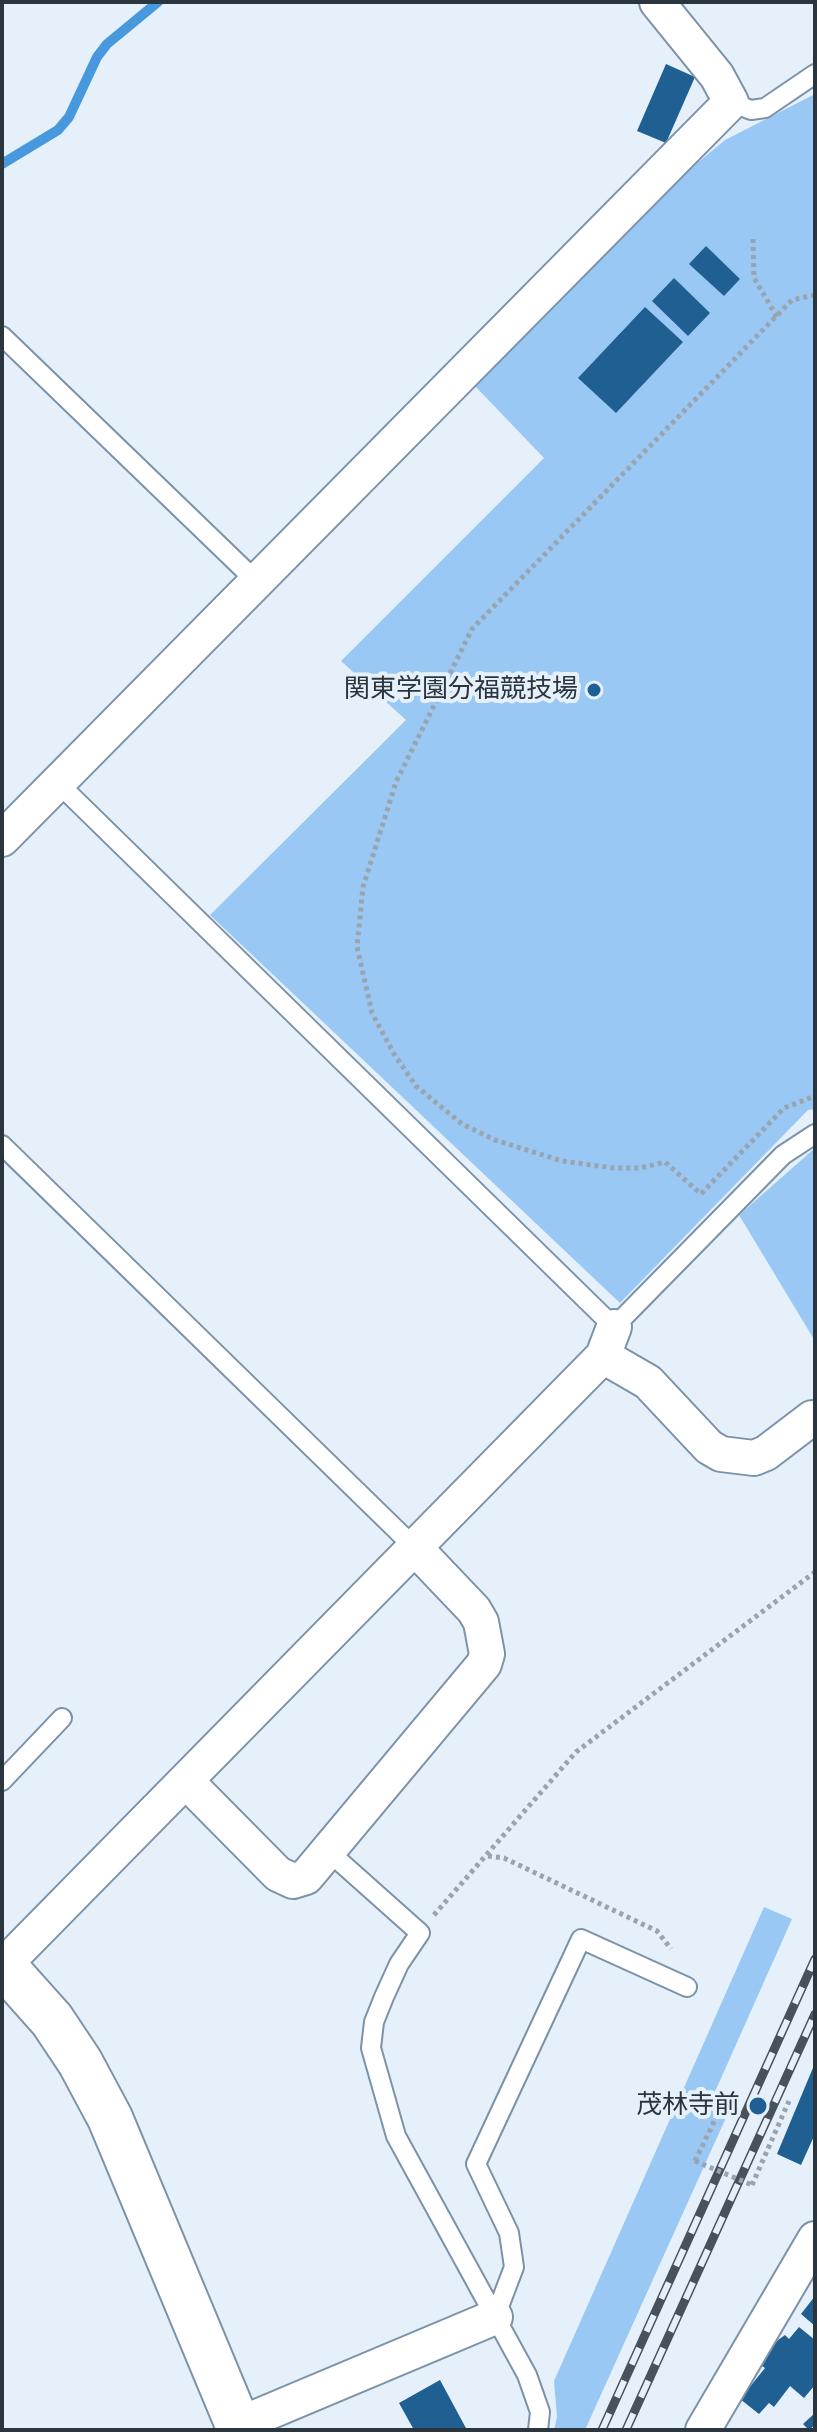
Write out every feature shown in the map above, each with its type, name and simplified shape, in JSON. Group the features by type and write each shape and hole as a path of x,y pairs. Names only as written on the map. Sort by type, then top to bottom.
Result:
{"street":[{"path":"2,839 731,102 717,76 657,2"},
{"path":"495,2317 239,2427 110,2118 80,2062 52,2020 3,1965 415,1548 609,1342 709,1447 721,1454 754,1458 766,1453 812,1418"},
{"path":"186,1781 278,1874 293,1881 306,1877 484,1664 487,1654 481,1622 474,1610 415,1548"},
{"path":"703,2430 815,2239"}],"lane":[{"path":"731,102 751,110 765,108 815,74"},
{"path":"2,336 258,583"},
{"path":"58,783 609,1342 783,1155 815,1134"},
{"path":"2,1145 415,1548"},
{"path":"2,1781 62,1718"},
{"path":"328,1851 420,1933 399,1964 379,2009 371,2048 396,2136 527,2375 540,2412 538,2430"},
{"path":"495,2317 514,2267 509,2233 476,2164 581,1939 687,1987"}],"path":[{"path":"753,239 754,278 777,317"},
{"path":"815,295 792,300 472,629 396,782 363,887 357,947 372,1013 416,1086 462,1124 495,1140 562,1161 613,1168 640,1168 665,1162 701,1194 784,1108 815,1096"},
{"path":"420,1933 576,1752 815,1572"},
{"path":"488,1856 504,1858 657,1931 669,1944 687,1987"},
{"path":"730,2089 695,2161 752,2185 789,2101"}],"shaded area":[{"name":"関東学園分福競技場","path":"815,94 815,1109 808,1110 620,1303 210,915 406,720 341,661 544,458 474,385 684,174 725,140"},
{"path":"815,1148 815,1341 739,1215"},
{"path":"764,1907 792,1919 710,2103 729,2111 585,2430 554,2430 557,2417 554,2381"}],"building":[{"path":"666,64 695,77 666,143 637,131"},
{"path":"706,246 740,279 724,296 689,264"},
{"path":"674,278 710,313 688,336 652,301"},
{"path":"645,307 683,342 616,413 578,378"},
{"path":"815,2063 815,2134 801,2165 777,2154"},
{"path":"815,2296 815,2326 801,2314"},
{"path":"799,2327 815,2340 815,2385 804,2398 790,2386 774,2407 769,2403 759,2414 740,2399 765,2368 759,2364 778,2340 785,2335 789,2339"},
{"path":"440,2380 467,2430 414,2430 399,2403"},
{"path":"815,2413 815,2425 809,2430 803,2424"}],"waterway":[{"path":"2,164 58,130 69,117 97,57 107,44 158,2"}],"railway":[{"path":"602,2430 815,1959"},
{"path":"626,2430 815,2014"}],"place":[{"name":"関東学園分福競技場","path":"594,690"},
{"name":"茂林寺前","path":"758,2106"}]}
